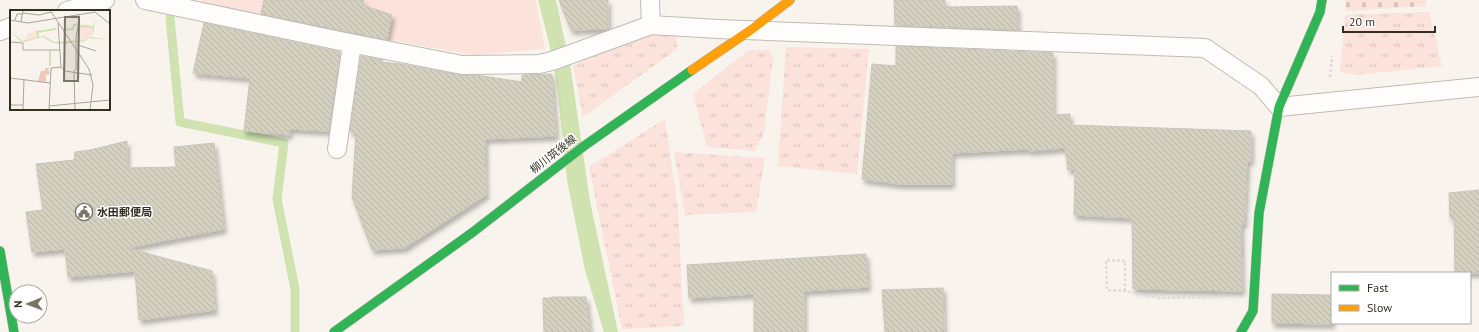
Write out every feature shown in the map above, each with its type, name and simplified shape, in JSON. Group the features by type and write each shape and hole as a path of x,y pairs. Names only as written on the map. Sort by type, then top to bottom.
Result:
{"main road":[{"name":"柳川筑後線","path":"334,332 473,232 584,146 752,29 790,0"},
{"path":"1241,332 1253,311 1259,213 1279,107 1320,12 1322,0"},
{"path":"0,251 14,332"}],"lane":[{"path":"70,10 105,0"},
{"path":"146,0 352,44 462,65 540,64 651,25 718,29 752,29 1205,48 1261,86 1279,107 1479,87"},
{"path":"650,0 651,25"},
{"path":"0,31 10,27"},
{"path":"337,149 352,44"}],"path":[{"path":"1126,291 1126,261 1106,260 1106,290 1126,291 1160,298 1254,297"}],"green space":[{"path":"202,0 536,0 545,49 472,55 202,5"},
{"path":"1345,0 1426,0 1426,6 1346,11"},
{"path":"1429,12 1442,66 1355,75 1340,72 1345,15"},
{"path":"652,32 677,32 677,49 583,117 573,66 608,48"},
{"path":"786,47 869,49 857,174 778,166"},
{"path":"749,50 770,50 773,59 764,133 755,151 707,147 693,95"},
{"path":"665,119 678,210 684,326 622,329 589,167"},
{"path":"674,152 765,158 756,212 685,215"}],"shaded area":[{"path":"538,0 556,0 571,70 590,201 618,332 604,332 585,270 567,180 557,86 549,43"}],"building":[{"path":"264,0 364,0 362,5 392,15 387,40 261,14"},
{"path":"559,0 608,0 608,29 571,30"},
{"path":"894,0 945,0 945,7 1017,6 1018,30 895,25"},
{"path":"204,23 340,52 329,131 289,129 290,135 244,131 250,78 193,73"},
{"path":"896,46 1053,53 1053,115 1070,114 1070,125 1251,131 1251,161 1247,161 1244,224 1241,224 1242,291 1133,289 1132,218 1074,215 1075,169 1068,170 1065,148 1029,151 1028,149 952,153 952,184 899,184 862,179 872,64 896,66"},
{"path":"361,56 383,60 382,62 460,75 476,75 522,82 522,75 552,74 556,136 485,139 486,195 404,248 372,250 352,197 356,132 350,132"},
{"path":"127,141 127,168 176,167 174,147 214,143 224,229 127,248 212,271 215,310 139,320 135,271 68,277 65,249 32,252 26,212 43,210 36,164 74,160 75,152"},
{"path":"1479,190 1479,273 1455,272 1454,218 1450,218 1449,193"},
{"path":"866,254 868,287 804,291 804,332 754,332 754,294 689,298 687,265"},
{"path":"943,288 944,332 885,332 882,290"},
{"path":"1272,294 1331,295 1331,324 1272,323"},
{"path":"586,297 590,332 544,332 543,298"}],"waterway":[{"path":"170,18 180,122 284,143 277,199 295,289 295,331"}],"traffic: fast":[{"path":"1241,332 1253,311 1259,213 1279,107 1320,12 1322,0"},
{"path":"334,332 473,232 584,146 692,70"},
{"path":"0,251 14,332"}],"traffic: slow":[{"path":"692,70 752,29 790,0"}],"place":[{"name":"水田郵便局","path":"84,212"}]}
